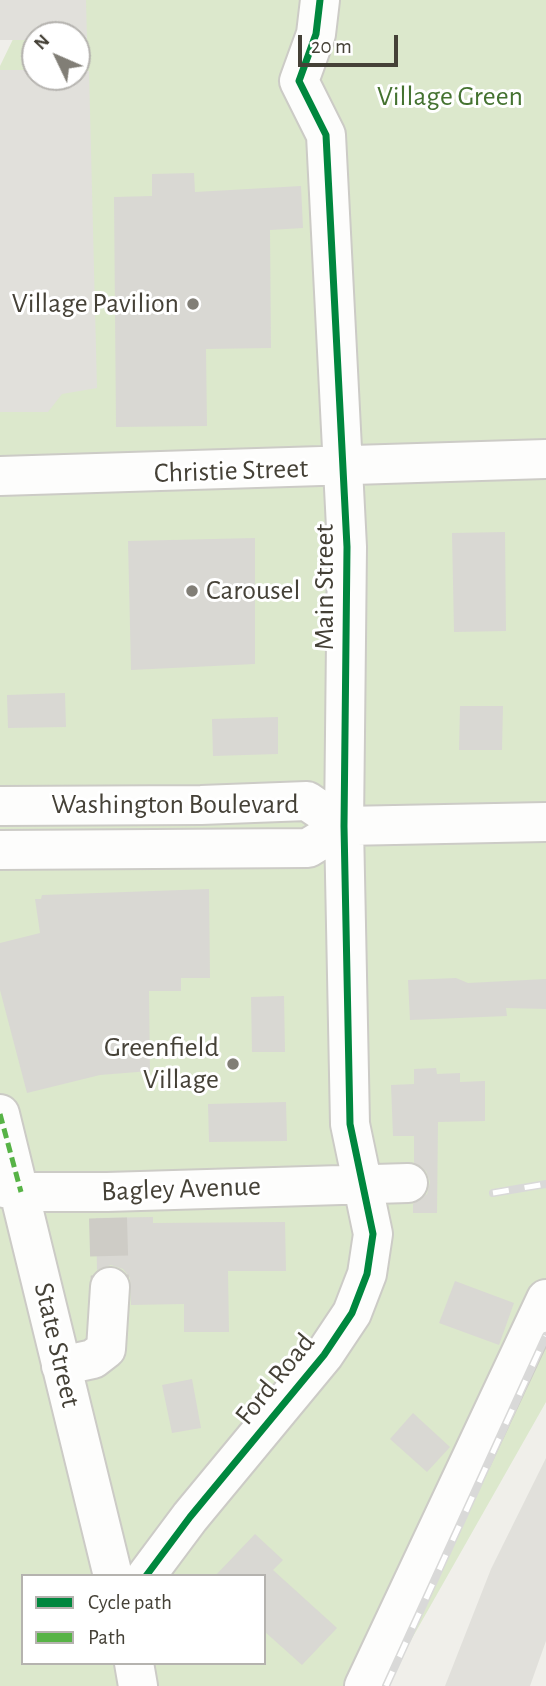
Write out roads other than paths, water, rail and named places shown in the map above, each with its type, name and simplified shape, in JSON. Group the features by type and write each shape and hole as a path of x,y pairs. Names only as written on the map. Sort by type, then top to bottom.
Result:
{"street":[{"name":"Main Street","path":"320,0 316,34 299,82 326,135 347,547 344,826 350,1124 363,1183"},
{"name":"Christie Street","path":"0,477 546,459"},
{"name":"Washington Boulevard","path":"0,806 201,805 307,801 344,826 308,848 0,849"},
{"path":"344,826 546,822"},
{"name":"State Street","path":"0,1114 10,1190 61,1366 113,1574"},
{"name":"Bagley Avenue","path":"10,1190 107,1205 363,1183 408,1183"},
{"name":"Ford Road","path":"147,1574 190,1517 324,1355 352,1313 367,1274 373,1234 363,1183"},
{"path":"61,1366 93,1359 106,1349 110,1287"},
{"path":"364,1686 546,1299"},
{"path":"134,1665 138,1686"}],"tunnel":[{"path":"108,1218 110,1287"}],"railway":[{"path":"493,1193 546,1184"},
{"path":"386,1686 546,1336"}],"place":[{"name":"Village Pavilion","path":"193,304"},
{"name":"Carousel","path":"192,591"},
{"name":"Greenfield Village","path":"233,1064"}],"park label":[{"name":"Village Green","path":"450,97"}]}
